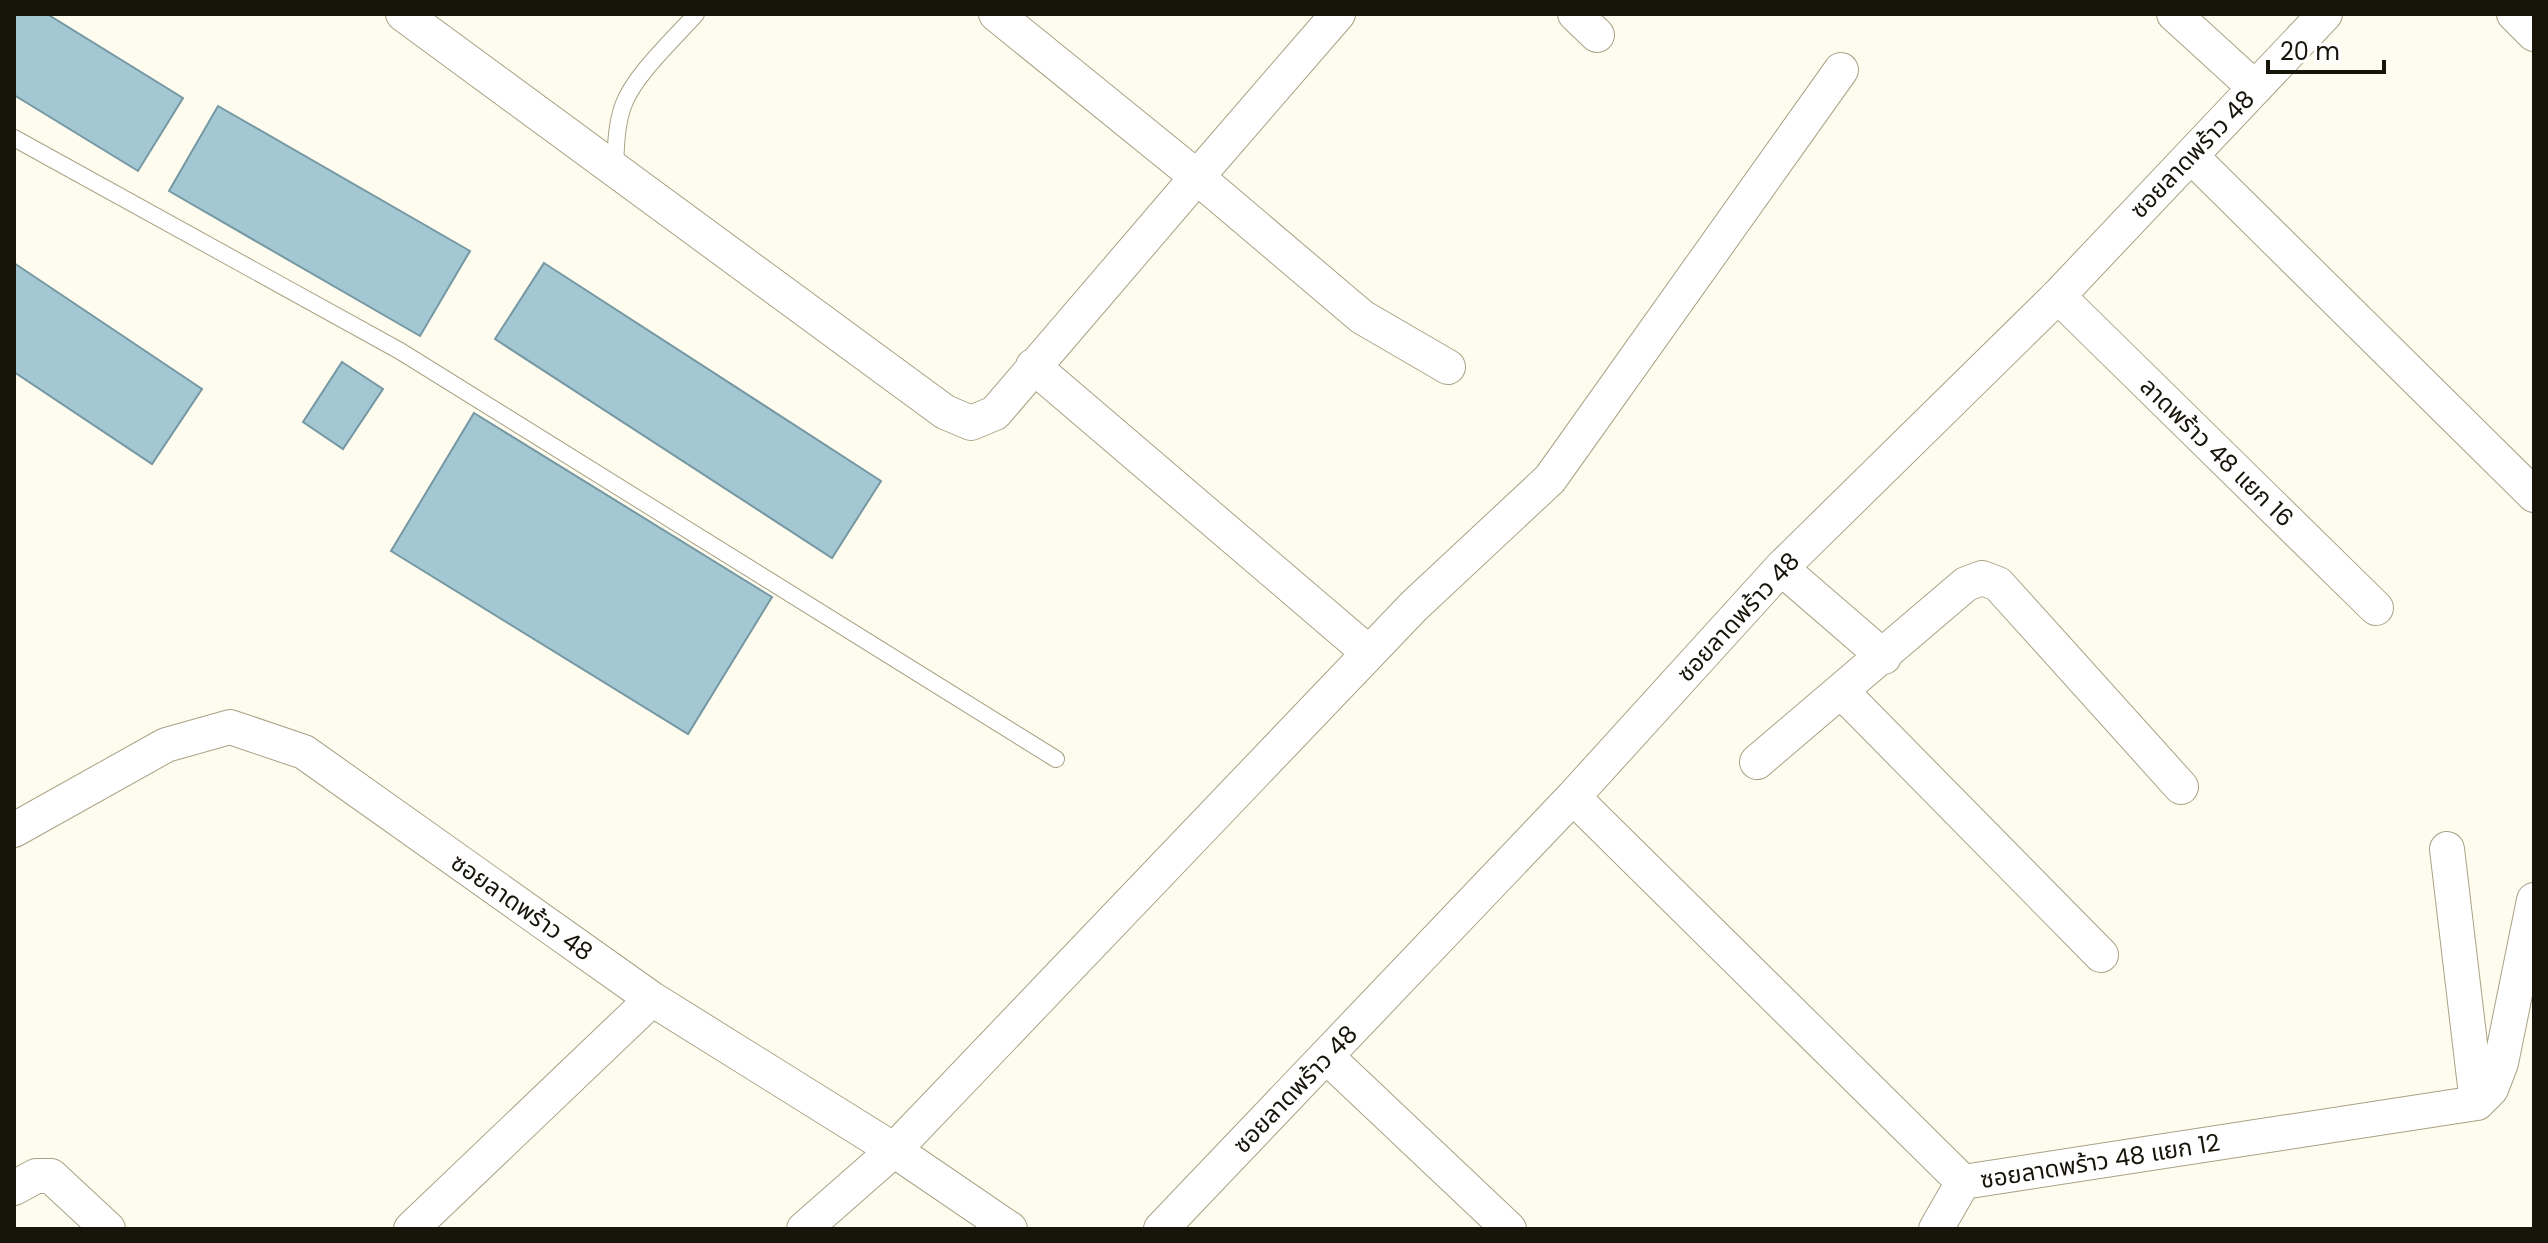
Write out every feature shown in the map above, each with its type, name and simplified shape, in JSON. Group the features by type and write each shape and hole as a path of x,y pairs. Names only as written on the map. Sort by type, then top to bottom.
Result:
{"street":[{"path":"403,14 945,412 971,423 995,413 1338,14"},
{"path":"996,14 1197,177 1362,317 1448,367"},
{"path":"2174,14 2255,88"},
{"name":"ซอยลาดพร้าว 48","path":"1161,1229 1573,797 1781,568 2058,296 2325,14"},
{"path":"2514,14 2534,34"},
{"path":"804,1229 894,1150 1414,606 1550,479 1841,70"},
{"path":"2191,156 2534,495"},
{"name":"ลาดพร้าว 48 แยก 16","path":"2058,296 2376,608"},
{"path":"1033,366 1369,653"},
{"path":"1781,568 1884,657"},
{"path":"1757,762 1884,657 1966,584 1982,578 1998,584 2181,787"},
{"path":"1841,691 2101,955"},
{"name":"ซอยลาดพร้าว 48","path":"14,830 166,745 230,727 304,752 652,999 894,1150 978,1218 1010,1229"},
{"name":"ซอยลาดพร้าว 48 แยก 12","path":"1573,797 1963,1182 2477,1103"},
{"path":"2447,849 2477,1103"},
{"path":"2477,1103 2491,1089 2501,1063 2534,900"},
{"path":"411,1229 652,999"},
{"path":"1326,1056 1509,1229"},
{"path":"14,1188 36,1176 51,1176 108,1229"},
{"path":"1936,1229 1963,1182"}],"lane":[{"path":"614,169 617,133 624,103 640,78 696,14"},
{"path":"14,138 400,351 1056,759"}],"building":[{"path":"14,14 47,14 183,98 138,171 14,95"},
{"path":"218,106 470,251 420,336 169,191"},
{"path":"14,263 202,389 152,464 14,372"},
{"path":"544,263 881,481 832,558 495,339"},
{"path":"342,362 383,389 343,449 303,422"},
{"path":"474,413 772,597 688,734 391,551"}]}
